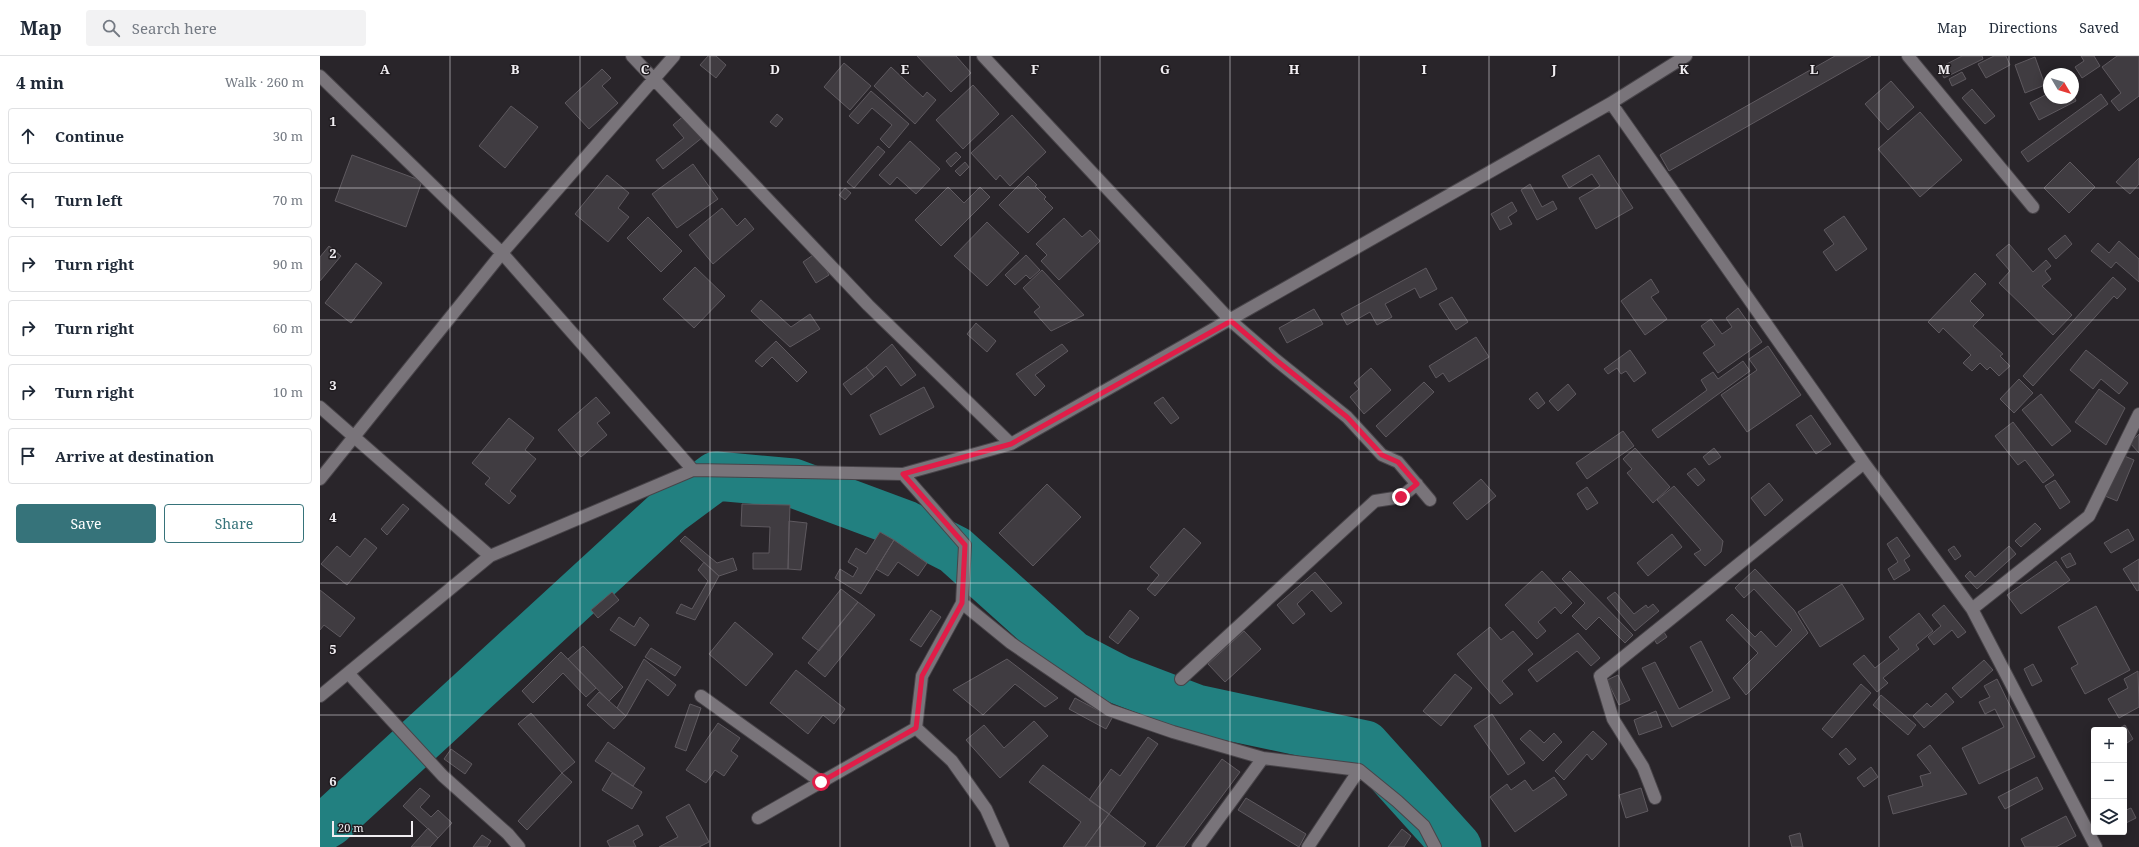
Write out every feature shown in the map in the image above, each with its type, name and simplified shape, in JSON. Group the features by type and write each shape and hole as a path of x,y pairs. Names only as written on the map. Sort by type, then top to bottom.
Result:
{"street":[{"path":"632,56 868,304 1011,444"},
{"path":"320,479 502,253 674,56"},
{"path":"983,56 1231,321 1276,360 1347,417 1382,455 1398,462 1430,500"},
{"path":"320,696 490,556 693,470 903,474 1011,444 1231,321 1611,103 1686,56"},
{"path":"1908,56 2034,207"},
{"path":"320,76 502,253 693,470"},
{"path":"1611,103 1864,464 1972,609 2096,847"},
{"path":"320,407 490,556"},
{"path":"1972,609 2089,516 2138,418"},
{"path":"1655,798 1643,767 1612,719 1600,676 1864,464"},
{"path":"903,474 965,545 962,603 922,676 916,728"},
{"path":"1181,679 1376,501 1401,497 1417,484"},
{"path":"962,603 1011,643 1109,710 1173,732 1263,758 1358,770 1397,801 1424,826 1435,847"},
{"path":"348,673 443,776 508,834 519,847"},
{"path":"701,696 821,782"},
{"path":"758,818 916,728"},
{"path":"916,728 952,761 986,808 1003,847"},
{"path":"1198,847 1263,758"},
{"path":"1308,847 1358,770"}],"building":[{"path":"708,56 716,56 726,65 716,78 700,65"},
{"path":"917,56 956,56 971,73 951,92"},
{"path":"1835,56 1871,56 1669,171 1660,155"},
{"path":"1962,56 1982,56 1983,59 1944,78 1939,68"},
{"path":"1994,56 2006,56 2010,65 1986,78 1978,64"},
{"path":"2081,56 2094,56 2100,66 2082,78 2079,73 2079,68 2075,67 2084,61"},
{"path":"2117,56 2139,56 2139,96 2119,111 2111,101 2121,93 2102,67"},
{"path":"2035,57 2043,79 2043,86 2025,93 2015,65"},
{"path":"844,63 871,86 850,110 824,87"},
{"path":"891,67 923,97 927,92 936,100 915,124 874,86"},
{"path":"602,69 611,78 602,86 618,103 589,129 565,103"},
{"path":"1962,72 1966,79 1952,86 1949,79"},
{"path":"1891,81 1914,107 1888,130 1865,104"},
{"path":"973,85 999,114 963,149 936,120"},
{"path":"1972,89 1995,116 1985,124 1962,98"},
{"path":"871,91 909,124 889,148 880,139 892,125 872,108 858,124 849,116"},
{"path":"2101,94 2108,104 2028,162 2021,152"},
{"path":"2043,96 2043,104 2070,104 2039,120 2030,103"},
{"path":"511,106 538,127 505,168 479,146"},
{"path":"1920,112 1962,160 1920,197 1878,149"},
{"path":"686,114 703,137 663,169 656,160 684,138 673,125"},
{"path":"777,114 783,119 776,127 770,122"},
{"path":"1012,115 1046,152 1010,186 1000,175 996,180 971,153"},
{"path":"910,141 940,169 916,194 897,177 890,185 879,175"},
{"path":"878,146 885,152 854,188 847,182"},
{"path":"956,152 961,157 951,167 946,161"},
{"path":"352,155 422,181 406,227 335,201"},
{"path":"1599,155 1633,208 1596,229 1579,198 1600,186 1592,174 1569,188 1562,176"},
{"path":"2139,158 2139,184 2130,194 2116,182"},
{"path":"965,162 969,167 960,176 955,171"},
{"path":"2070,162 2095,187 2069,213 2044,188"},
{"path":"693,164 718,199 677,228 652,194"},
{"path":"607,175 629,193 618,208 629,217 608,242 575,214"},
{"path":"1028,176 1046,197 1044,199 1053,208 1028,233 999,205"},
{"path":"1530,184 1542,207 1553,201 1557,209 1537,220 1521,190"},
{"path":"948,187 964,203 980,187 990,197 941,246 915,220"},
{"path":"845,188 851,193 845,200 839,195"},
{"path":"1512,202 1517,211 1508,217 1512,224 1500,230 1491,214"},
{"path":"722,208 737,226 745,218 754,229 713,264 689,235"},
{"path":"1844,216 1867,249 1836,271 1823,252 1834,244 1824,230"},
{"path":"648,217 682,251 661,272 627,238"},
{"path":"1064,218 1082,237 1090,230 1100,241 1059,280 1041,261 1047,255 1036,244"},
{"path":"987,222 1019,253 987,286 954,256"},
{"path":"2065,235 2072,244 2056,259 2048,249"},
{"path":"2119,241 2139,259 2139,282 2116,262 2111,268 2091,251 2098,243 2109,253"},
{"path":"2009,244 2033,272 2046,260 2051,266 2045,271 2051,279 2042,286 2072,315 2053,335 1999,283 2010,271 1996,255"},
{"path":"329,246 341,256 320,281 320,257"},
{"path":"816,253 829,275 816,283 803,262"},
{"path":"1026,255 1040,270 1030,279 1026,275 1015,285 1005,275"},
{"path":"356,263 382,283 351,323 325,303"},
{"path":"695,267 725,296 694,328 663,299"},
{"path":"1426,268 1437,289 1420,298 1415,288 1385,304 1392,317 1377,325 1370,312 1347,325 1341,314"},
{"path":"1042,270 1084,315 1051,331 1034,312 1040,307 1023,288"},
{"path":"1975,273 1986,284 1970,301 1984,315 1973,326 2003,354 2000,356 2010,366 1999,376 1990,367 1987,370 1980,363 1972,371 1963,363 1971,355 1943,328 1939,333 1928,322"},
{"path":"2113,277 2126,289 2117,299 2114,296 2033,386 2023,376"},
{"path":"1651,279 1659,292 1651,297 1667,319 1645,335 1621,301"},
{"path":"1452,297 1468,322 1456,330 1439,304"},
{"path":"761,300 791,327 810,314 820,329 790,347 751,311"},
{"path":"1738,308 1762,342 1718,373 1703,353 1715,345 1701,326 1711,319 1722,334 1732,327 1726,318"},
{"path":"1314,309 1323,324 1287,343 1279,328"},
{"path":"976,323 996,341 987,352 967,334"},
{"path":"1476,337 1489,357 1449,382 1443,373 1436,378 1429,366"},
{"path":"776,341 807,372 797,382 772,357 762,367 755,361"},
{"path":"892,344 916,375 901,386 886,366 874,377 866,367"},
{"path":"1062,344 1068,351 1035,375 1045,386 1035,396 1016,374"},
{"path":"1768,346 1801,395 1747,432 1721,395 1757,370 1749,359"},
{"path":"1630,350 1646,373 1634,382 1626,371 1621,374 1617,368 1608,374 1604,369"},
{"path":"2086,350 2128,383 2119,394 2101,379 2093,389 2070,370"},
{"path":"1743,361 1750,371 1658,438 1652,430 1707,390 1701,380 1713,372 1718,379"},
{"path":"866,367 874,377 851,395 843,384"},
{"path":"1371,368 1391,390 1364,414 1350,397 1359,389 1354,383"},
{"path":"2019,379 2033,393 2014,413 2000,399"},
{"path":"1424,382 1434,392 1386,437 1376,426"},
{"path":"1568,384 1576,394 1558,411 1549,401"},
{"path":"924,387 934,407 880,435 870,415"},
{"path":"2099,389 2125,408 2106,445 2075,422"},
{"path":"1537,392 1545,403 1538,409 1529,399"},
{"path":"2041,394 2071,431 2052,446 2022,410"},
{"path":"596,397 610,413 597,423 607,435 581,457 558,430"},
{"path":"1163,397 1179,418 1171,424 1154,403"},
{"path":"1811,415 1831,444 1816,454 1796,425"},
{"path":"509,418 534,438 525,450 536,459 510,491 516,496 509,504 485,484 490,478 472,463"},
{"path":"2013,422 2054,475 2043,483 2025,460 2018,465 1995,436"},
{"path":"1623,431 1634,446 1587,479 1576,463"},
{"path":"2139,434 2139,453 2130,443"},
{"path":"1635,448 1670,487 1653,503 1627,473 1632,469 1623,459"},
{"path":"1714,448 1721,457 1709,465 1703,457"},
{"path":"2122,455 2134,460 2117,501 2105,496"},
{"path":"1695,468 1705,480 1698,486 1687,474"},
{"path":"1481,479 1496,496 1467,520 1453,503"},
{"path":"2055,480 2070,502 2060,509 2045,486"},
{"path":"1769,483 1783,500 1765,516 1751,498"},
{"path":"1047,484 1081,517 1033,566 999,533"},
{"path":"1674,486 1723,541 1721,552 1705,566 1694,554 1701,550 1657,500"},
{"path":"1587,487 1598,503 1587,510 1577,494"},
{"path":"403,504 409,509 387,535 381,529"},
{"path":"742,504 790,505 788,569 753,569 753,553 769,553 770,527 741,526"},
{"path":"789,521 807,523 801,570 788,569"},
{"path":"2035,523 2041,529 2021,547 2015,541"},
{"path":"1184,528 1201,543 1155,596 1147,589 1159,575 1150,567"},
{"path":"2128,529 2134,540 2111,553 2104,543"},
{"path":"880,532 894,540 861,594 835,578 840,569 853,577 858,568 848,562 856,548 866,554"},
{"path":"1672,534 1682,547 1648,576 1637,563"},
{"path":"685,536 717,563 733,558 737,570 719,576 680,541"},
{"path":"1897,537 1910,556 1904,560 1910,570 1894,580 1888,569 1898,562 1887,544"},
{"path":"365,538 377,548 347,585 321,564 337,546 350,557"},
{"path":"894,540 927,563 918,576 898,562 888,576 876,569"},
{"path":"1954,546 1961,556 1955,560 1948,550"},
{"path":"2009,546 2016,554 1977,589 1965,576 1970,571 1975,577"},
{"path":"2070,553 2076,564 2067,568 2061,558"},
{"path":"2139,559 2139,590 2137,591 2123,569"},
{"path":"2056,561 2070,580 2021,614 2007,595"},
{"path":"704,562 719,576 695,620 676,613 681,604 692,609 708,581 698,570"},
{"path":"1755,569 1794,610 1808,633 1746,695 1733,678 1758,653 1726,620 1732,614 1755,637 1761,631 1776,647 1792,630 1754,589 1744,598 1735,588"},
{"path":"1542,571 1572,603 1561,614 1555,607 1538,622 1546,631 1537,639 1505,605"},
{"path":"1570,571 1633,635 1625,643 1599,617 1586,630 1572,616 1585,603 1562,579"},
{"path":"1315,572 1342,603 1331,612 1312,590 1297,604 1305,614 1293,624 1277,605"},
{"path":"1842,584 1864,619 1820,647 1798,612"},
{"path":"841,589 858,602 819,651 802,638"},
{"path":"320,590 355,618 340,637 324,625 320,630"},
{"path":"612,592 619,600 598,618 591,610"},
{"path":"1615,592 1634,614 1646,605 1648,608 1653,604 1659,611 1635,631 1607,598"},
{"path":"858,602 875,615 825,677 808,663"},
{"path":"1944,605 1966,632 1958,638 1952,630 1934,645 1928,637 1941,626 1932,615"},
{"path":"2096,606 2130,670 2085,694 2071,668 2078,664 2058,627"},
{"path":"931,610 941,617 921,647 910,640"},
{"path":"1130,610 1139,618 1118,644 1109,637"},
{"path":"1919,613 1933,631 1916,645 1919,649 1883,678 1888,683 1877,692 1853,664 1864,655 1875,668 1899,649 1889,637"},
{"path":"619,617 634,627 640,617 649,625 635,646 610,630"},
{"path":"735,622 773,654 746,686 709,654"},
{"path":"1490,627 1501,640 1513,631 1533,654 1502,681 1513,694 1500,704 1457,654"},
{"path":"1662,629 1667,637 1657,644 1652,636"},
{"path":"1244,631 1261,649 1225,682 1208,664"},
{"path":"1578,633 1600,658 1591,666 1577,651 1537,682 1528,670"},
{"path":"1701,641 1730,698 1672,727 1642,668 1655,662 1679,709 1713,691 1690,647"},
{"path":"583,646 623,687 609,701 568,659"},
{"path":"651,648 681,667 675,676 645,657"},
{"path":"561,652 596,688 586,697 563,673 533,703 522,691"},
{"path":"644,659 676,685 668,696 647,679 626,716 617,708"},
{"path":"1007,659 1058,698 1045,707 1015,684 983,715 953,690"},
{"path":"1984,660 1993,670 1961,698 1952,688"},
{"path":"2033,664 2042,681 2032,686 2024,669"},
{"path":"796,670 845,709 834,724 823,715 808,734 770,703"},
{"path":"2138,671 2139,707 2119,718 2108,699 2128,688 2124,679"},
{"path":"1455,674 1472,688 1441,726 1423,711"},
{"path":"1618,675 1630,700 1619,705 1607,680"},
{"path":"1997,679 2035,757 1979,784 1962,748 2004,727 1995,709 1985,714 1979,702 1990,697 1984,686"},
{"path":"1861,684 1871,693 1832,738 1822,729"},
{"path":"599,692 626,716 614,729 587,705"},
{"path":"1946,693 1954,702 1924,728 1913,716 1927,703 1931,707"},
{"path":"1881,695 1916,725 1908,735 1873,705"},
{"path":"1075,698 1112,718 1106,729 1069,709"},
{"path":"690,704 701,708 686,751 675,747"},
{"path":"1656,711 1662,727 1639,735 1634,720"},
{"path":"531,713 575,762 562,773 518,724"},
{"path":"1492,714 1525,763 1508,775 1474,726"},
{"path":"1034,721 1048,736 1000,778 966,740 984,725 1004,748"},
{"path":"718,723 740,738 731,751 738,756 724,776 715,770 706,783 686,770"},
{"path":"2127,728 2133,739 2127,743"},
{"path":"1530,730 1544,743 1554,733 1562,742 1543,761 1520,739"},
{"path":"1593,731 1607,744 1592,760 1587,754 1564,780 1555,771"},
{"path":"1148,737 1158,744 1109,814 1089,800 1111,769 1120,776"},
{"path":"608,742 645,768 633,786 595,761"},
{"path":"1930,745 1967,794 1893,814 1888,796 1923,786 1920,776 1931,773 1917,755"},
{"path":"1846,748 1856,759 1849,765 1839,754"},
{"path":"451,749 472,764 465,774 444,759"},
{"path":"1222,759 1240,772 1184,847 1156,847"},
{"path":"1043,765 1109,814 1085,847 1063,847 1081,822 1029,782"},
{"path":"1871,767 1878,777 1864,787 1857,778"},
{"path":"562,773 572,782 527,830 518,821"},
{"path":"612,773 642,792 632,809 602,790"},
{"path":"1554,777 1567,795 1515,832 1490,797 1507,784 1511,790 1525,780 1533,791"},
{"path":"2037,777 2043,789 2005,809 1998,797"},
{"path":"420,788 430,796 420,807 431,817 438,810 452,823 438,838 403,806"},
{"path":"1641,788 1648,811 1626,818 1619,795"},
{"path":"1246,798 1306,834 1299,847 1238,810"},
{"path":"689,804 709,842 699,847 659,847 678,837 666,817"},
{"path":"2131,808 2136,818 2127,822 2127,810"},
{"path":"1109,814 1146,843 1143,847 1085,847"},
{"path":"2066,816 2076,836 2056,847 2025,847 2021,839"},
{"path":"638,825 643,835 633,841 636,847 610,847 607,841"},
{"path":"428,828 438,838 430,847 411,847"},
{"path":"1402,829 1411,836 1404,847 1388,847"},
{"path":"1800,833 1803,847 1792,847 1789,836"},
{"path":"482,835 491,841 487,847 473,847"}],"waterway":[{"path":"320,828 330,822 670,510 716,476 793,483 906,525 955,550 1072,655 1120,680 1196,709 1365,745 1457,847"}],"route":[{"path":"821,782 916,728 922,676 953,622 962,603 965,545 903,474 1011,444 1231,321 1276,360 1347,417 1382,455 1398,462 1417,484 1401,497"}]}
